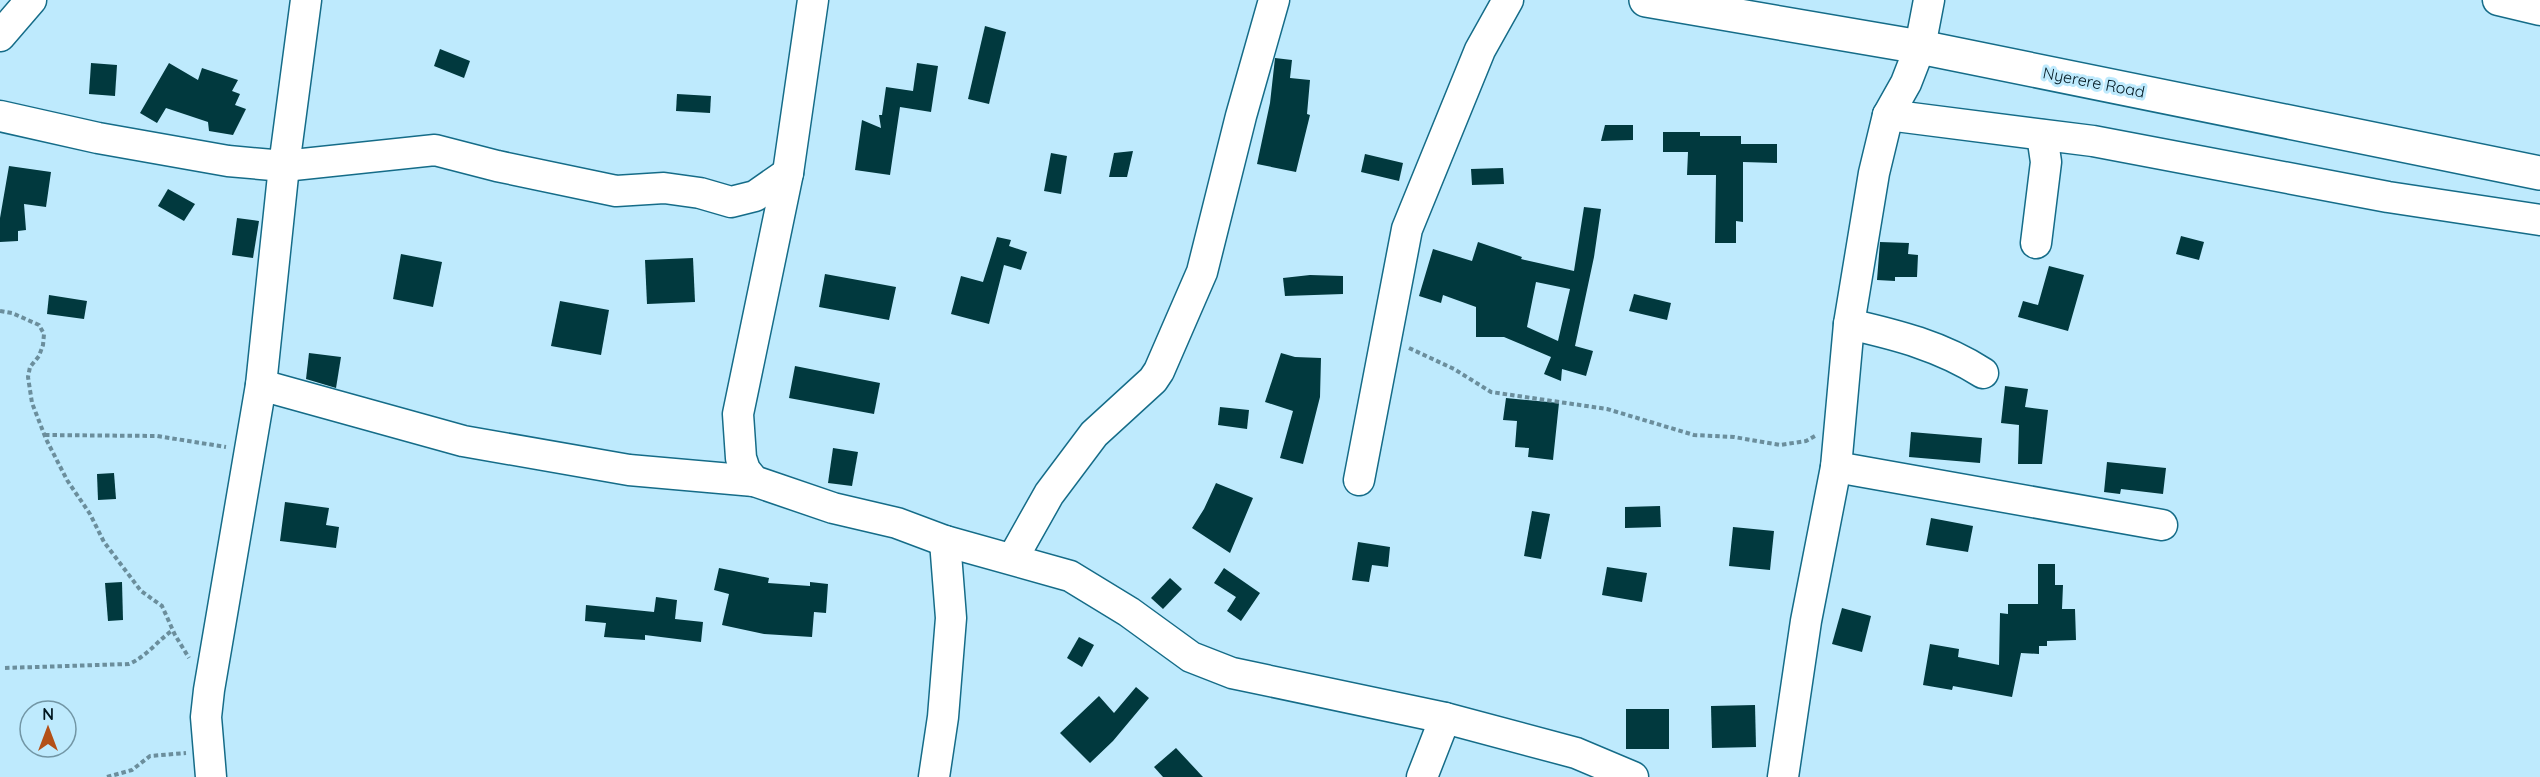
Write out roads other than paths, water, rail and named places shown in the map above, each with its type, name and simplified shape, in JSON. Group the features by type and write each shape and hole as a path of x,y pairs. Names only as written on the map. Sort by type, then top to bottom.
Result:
{"highway":[{"name":"Nyerere Road","path":"1646,0 1920,47 2540,173"}],"street":[{"path":"0,36 32,0"},
{"path":"211,777 206,717 209,690 261,385 284,166 306,0"},
{"path":"754,481 745,470 741,458 738,414 788,173 813,0"},
{"path":"1013,558 1049,494 1088,442 1160,371 1202,272 1241,116 1274,0"},
{"path":"1359,480 1407,229 1480,50 1508,0"},
{"path":"1785,776 1806,621 1836,467 1849,324 1875,173 1888,115 1906,83 1920,47 1929,0"},
{"path":"2498,0 2540,10"},
{"path":"1888,115 2093,141 2388,197 2540,220"},
{"path":"0,116 228,161 284,166 435,150 497,166 611,190 664,188 731,202 755,196 788,173"},
{"path":"2036,243 2046,162 2043,135"},
{"path":"1849,324 1931,345 1958,357 1983,373"},
{"path":"261,385 463,441 606,467 754,481 833,508 897,524 945,541 1013,558 1070,576 1086,584 1191,657 1215,667 1445,718 1576,753 1634,777"},
{"path":"1836,467 2162,525"},
{"path":"934,777 943,717 951,618 945,541"},
{"path":"1422,777 1445,718"}]}
